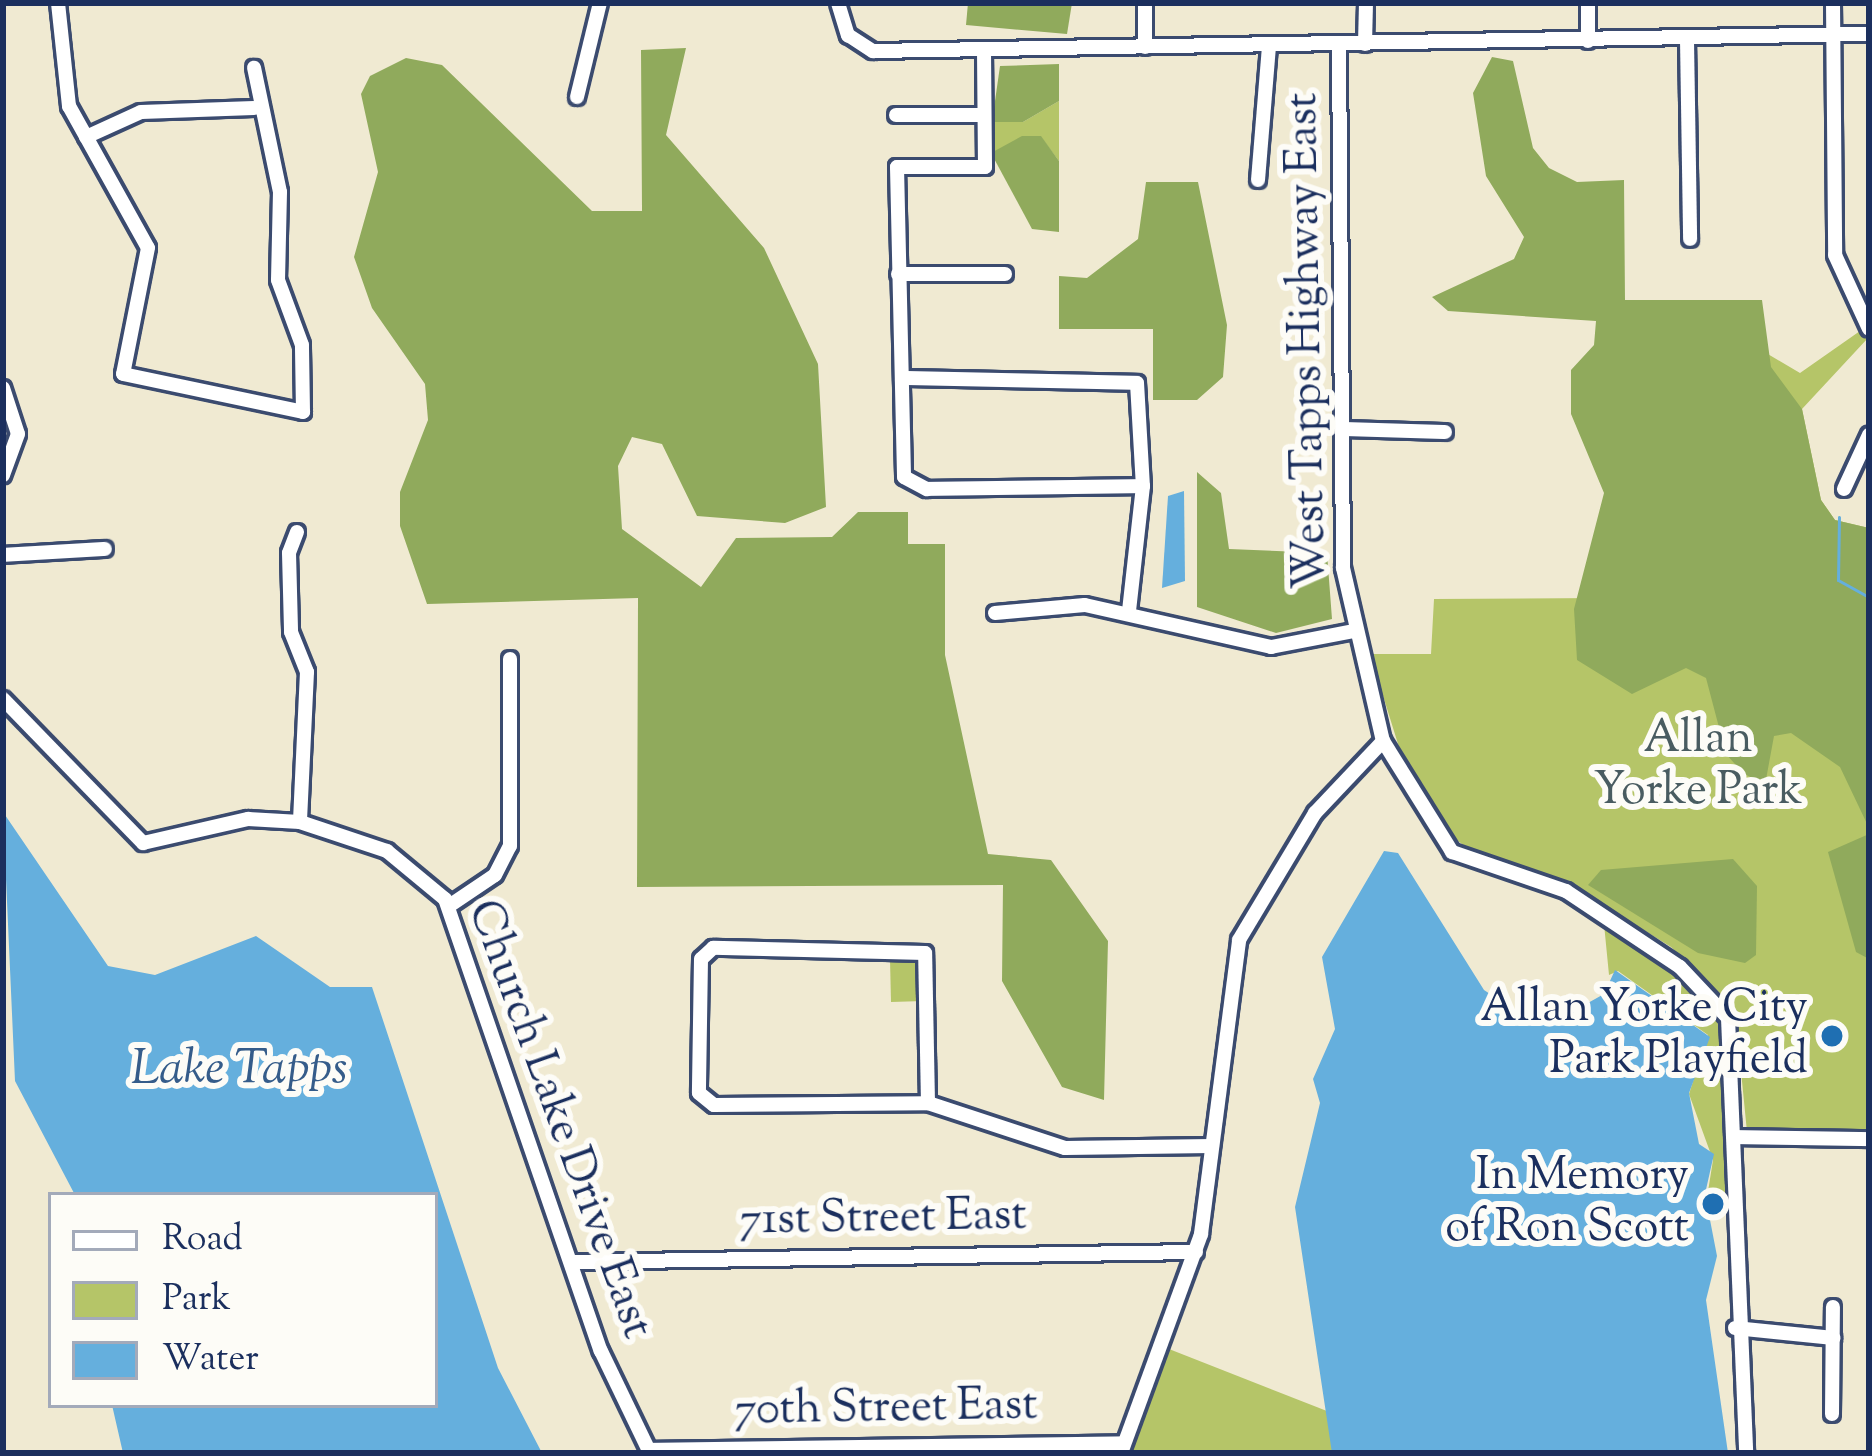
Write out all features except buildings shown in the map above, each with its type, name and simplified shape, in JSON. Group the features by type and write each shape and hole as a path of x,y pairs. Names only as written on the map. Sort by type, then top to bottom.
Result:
{"street":[{"path":"58,3 64,86 86,137 148,248 123,374 303,412 302,345 276,264 280,192 254,108 254,68"},
{"path":"577,97 600,3"},
{"path":"838,3 848,35 873,51 1869,34"},
{"path":"1144,47 1145,3"},
{"path":"1365,44 1366,3"},
{"path":"1588,3 1588,41"},
{"path":"1833,3 1834,255 1869,329"},
{"path":"1687,40 1690,239"},
{"name":"West Tapps Highway East","path":"1339,45 1343,429 1354,631 1383,741 1452,852 1560,888 1709,992 1736,1039 1735,1328 1746,1453"},
{"path":"1258,180 1269,46"},
{"path":"984,51 985,167 897,167 902,378 911,485 1143,487"},
{"path":"86,137 142,112 254,108"},
{"path":"896,115 985,115"},
{"path":"898,274 1005,274"},
{"path":"902,378 1131,379 1143,487 1129,610"},
{"path":"3,388 18,434 3,475"},
{"path":"1343,429 1445,432"},
{"path":"1844,489 1869,435"},
{"path":"297,532 289,553 291,632 307,672 300,821"},
{"path":"3,555 105,549"},
{"path":"995,613 1016,603 1129,610 1271,647 1354,631"},
{"path":"449,906 495,875 510,846 509,659"},
{"name":"Church Lake Drive East","path":"3,699 142,842 248,819 300,821 387,851 449,906 572,1262 650,1452"},
{"path":"1123,1448 1196,1252 1245,923 1345,773 1383,741"},
{"path":"928,1103 925,952 704,954 706,1102 928,1103 1066,1148 1212,1146"},
{"path":"1738,1137 1869,1139"},
{"name":"71st Street East","path":"572,1262 1196,1252"},
{"path":"1832,1414 1833,1307"},
{"path":"1735,1328 1833,1338"},
{"name":"70th Street East","path":"650,1452 1123,1448"}],"green space":[{"path":"968,3 1072,3 1067,34 966,25"},
{"path":"686,48 666,135 764,248 818,364 826,507 785,523 697,516 662,444 632,437 618,466 622,529 701,587 736,538 832,537 858,512 908,512 908,544 945,544 945,655 988,854 1051,860 1108,941 1104,1100 1062,1087 1002,981 1003,885 637,887 638,598 427,604 400,526 400,492 428,420 425,384 372,308 354,257 378,172 361,94 370,76 406,58 442,65 592,211 642,211 641,50"},
{"path":"1492,57 1513,61 1533,148 1549,168 1577,182 1624,180 1625,300 1762,300 1771,367 1802,409 1821,500 1835,520 1869,528 1869,828 1840,767 1791,733 1774,736 1765,785 1743,773 1726,754 1706,678 1686,668 1632,694 1577,660 1574,609 1604,493 1571,414 1571,370 1594,345 1596,321 1448,311 1432,297 1514,259 1524,237 1486,176 1473,93"},
{"path":"1059,64 1059,101 1023,122 992,122 1000,66"},
{"path":"1059,101 1059,161 1040,136 991,153 992,122 1023,122"},
{"path":"1022,136 1041,136 1059,161 1059,232 1032,229 991,153"},
{"path":"1146,182 1198,182 1227,325 1223,377 1197,400 1153,400 1153,329 1059,329 1059,276 1087,278 1138,239"},
{"name":"Allan Yorke Park","path":"1860,331 1868,338 1802,409 1821,500 1835,520 1869,528 1869,1134 1747,1132 1735,1010 1671,947 1571,885 1483,859 1448,834 1403,760 1370,654 1431,654 1434,599 1756,597 1761,350 1800,373"},
{"path":"1197,472 1221,493 1229,549 1327,553 1332,619 1276,633 1197,607"},
{"path":"1869,834 1869,959 1856,952 1828,852"},
{"path":"1733,859 1757,886 1756,955 1745,963 1698,953 1588,885 1601,870"},
{"name":"Allan Yorke Park","path":"1604,924 1692,985 1726,1034 1733,1205 1706,1204 1713,1160 1689,1094 1708,1035 1618,971 1609,975"},
{"path":"890,959 920,961 924,1001 891,1002"},
{"path":"1169,1349 1332,1413 1332,1453 1131,1453"}],"water":[{"path":"1184,491 1185,581 1162,588 1168,496"},
{"name":"Lake Tapps","path":"3,812 108,966 155,975 256,936 330,987 372,987 498,1368 542,1453 123,1453 113,1408 438,1408 438,1192 73,1192 15,1081"},
{"path":"1384,851 1398,853 1484,990 1522,1015 1570,1013 1604,994 1615,970 1710,1037 1689,1093 1699,1144 1714,1154 1705,1194 1717,1256 1706,1300 1728,1453 1332,1453 1295,1207 1320,1103 1313,1079 1335,1029 1322,957"}],"waterway":[{"path":"1839,517 1838,580 1869,597"}],"place":[{"name":"Allan Yorke City Park Playfield","path":"1832,1036"},
{"name":"In Memory of Ron Scott","path":"1713,1204"}]}
